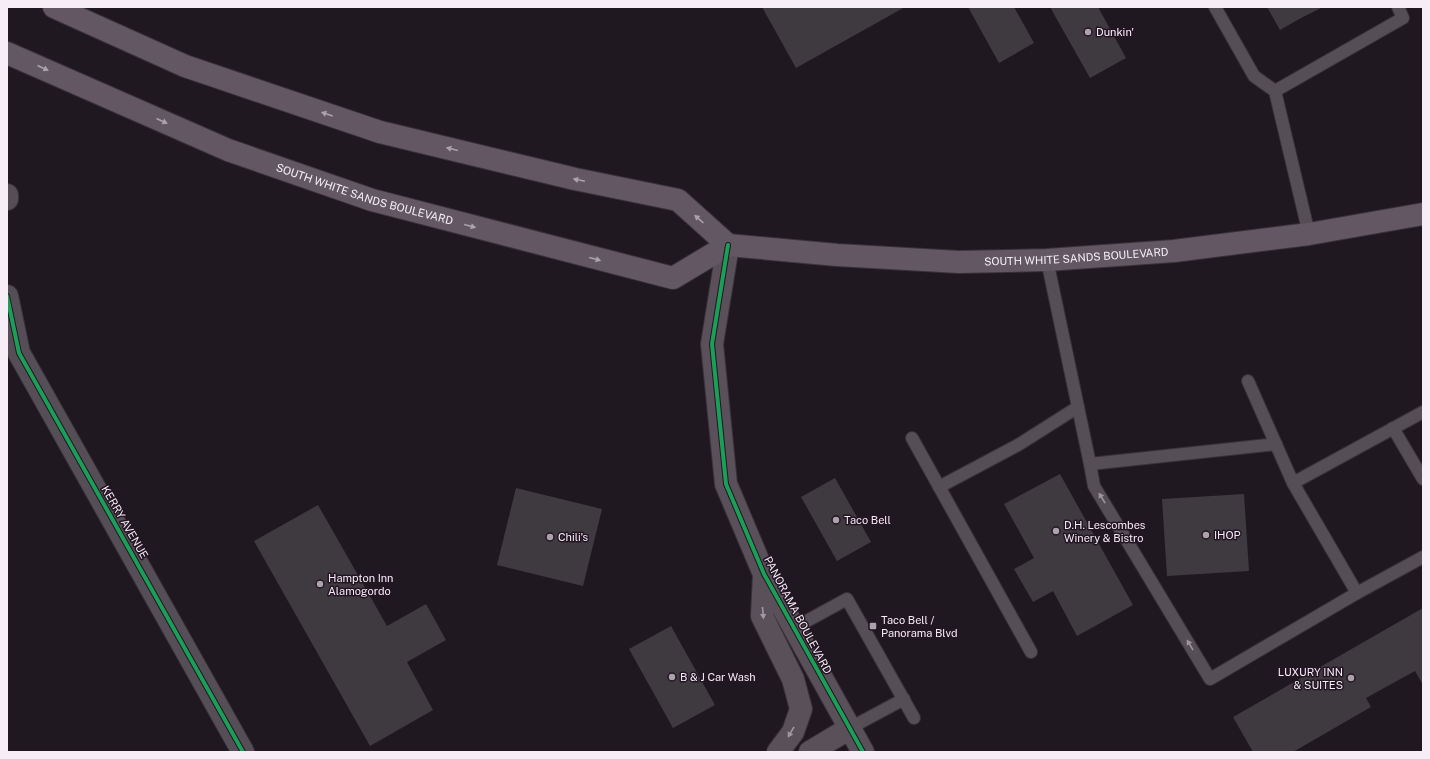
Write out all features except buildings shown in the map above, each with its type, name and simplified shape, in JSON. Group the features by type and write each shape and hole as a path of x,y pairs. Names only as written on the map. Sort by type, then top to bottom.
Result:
{"main road":[{"path":"54,7 185,66 380,132 575,179 678,200 728,245"},
{"name":"SOUTH WHITE SANDS BOULEVARD","path":"7,53 228,150 372,200 674,278 728,245 838,255 959,262 1047,260 1174,251 1309,234 1423,214"},
{"name":"PANORAMA BOULEVARD","path":"728,245 712,344 726,484 764,574 863,752"},
{"path":"764,574 762,616 794,679 801,709 793,732 778,752"},
{"path":"810,752 850,728"}],"street":[{"name":"KERRY AVENUE","path":"7,296 19,353 242,752"}],"lane":[{"path":"1215,7 1254,76 1275,91 1309,234"},
{"path":"1275,91 1403,18 1398,7"},
{"path":"1047,260 1094,486 1210,679 1357,592 1423,557"},
{"path":"1248,381 1292,482 1357,592"},
{"path":"939,487 1018,445 1078,407"},
{"path":"1292,482 1423,412"},
{"path":"1393,428 1423,479"},
{"path":"912,438 1031,652"},
{"path":"1090,464 1276,444"},
{"path":"794,628 847,599 914,718"},
{"path":"850,728 904,698"}],"cycle path":[{"path":"728,245 712,344 726,484 764,574 863,752"},
{"path":"7,296 19,353 243,752"}],"place":[{"name":"Dunkin'","path":"1088,32"},
{"name":"Taco Bell","path":"836,520"},
{"name":"D.H. Lescombes Winery & Bistro","path":"1056,531"},
{"name":"IHOP","path":"1206,535"},
{"name":"Chili's","path":"550,537"},
{"name":"Hampton Inn Alamogordo","path":"320,584"},
{"name":"Taco Bell / Panorama Blvd","path":"873,626"},
{"name":"B & J Car Wash","path":"672,677"},
{"name":"LUXURY INN & SUITES","path":"1351,678"}]}
